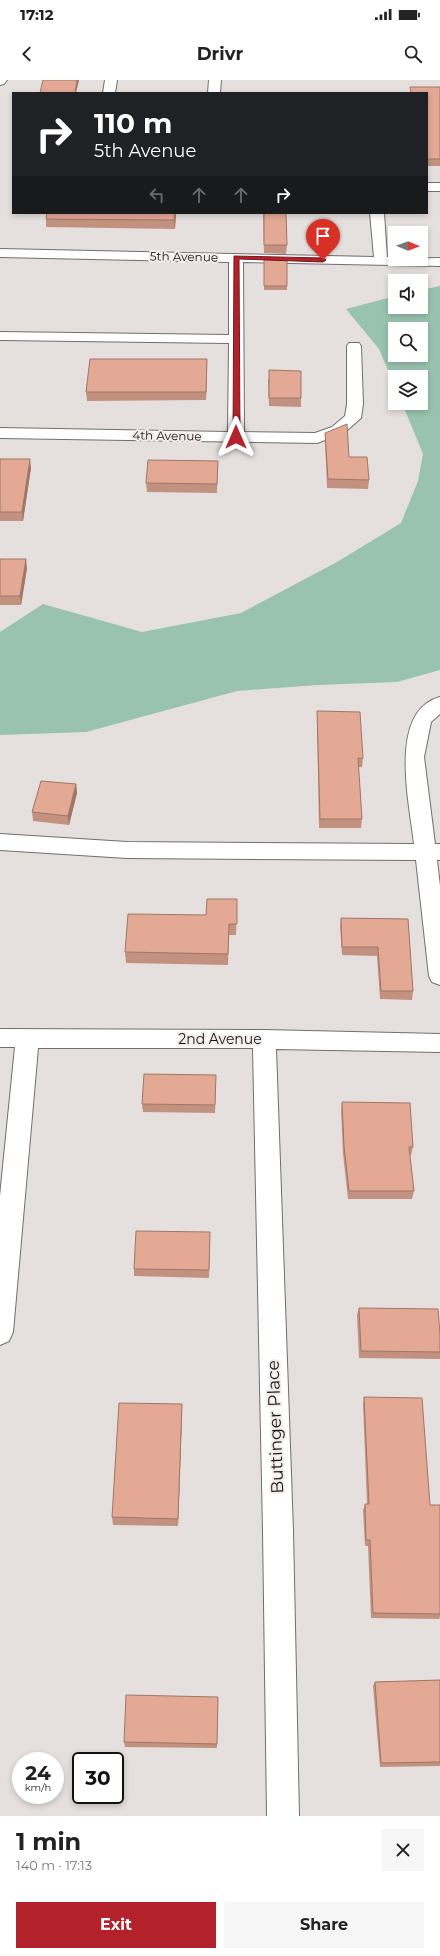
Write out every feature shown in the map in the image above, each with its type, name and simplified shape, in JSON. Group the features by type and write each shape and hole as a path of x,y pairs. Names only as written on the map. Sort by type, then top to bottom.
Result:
{"street":[{"path":"109,92 111,80"},
{"path":"214,92 215,80"},
{"path":"428,187 440,187"},
{"path":"377,214 381,262"},
{"name":"5th Avenue","path":"0,253 381,262 440,262"},
{"path":"236,258 236,437"},
{"path":"0,336 237,339"},
{"name":"4th Avenue","path":"0,433 317,438 338,430 353,418 355,404 354,346"},
{"path":"440,703 422,719 414,757 433,852 440,976"},
{"path":"0,842 127,850 433,852"},
{"name":"2nd Avenue","path":"0,1038 264,1039 440,1043"},
{"path":"0,1332 27,1038"},
{"name":"Buttinger Place","path":"264,1039 278,1539 283,1816"}],"green space":[{"path":"440,286 440,670 397,682 318,685 237,691 86,732 0,735 0,632 43,604 142,632 241,613 337,562 401,523 418,481 423,454 405,410 428,410 428,370 388,370 379,349 346,309 388,298 388,314 428,314 428,289"}],"building":[{"path":"43,80 77,80 75,92 40,92"},
{"path":"410,87 440,87 440,159 428,159 428,92 411,92"},
{"path":"47,214 175,214 174,220 46,219"},
{"path":"264,214 286,214 287,245 264,245"},
{"path":"264,259 287,260 287,286 264,286"},
{"path":"90,359 207,359 206,392 86,392"},
{"path":"269,370 301,371 301,398 269,398"},
{"path":"347,424 349,457 367,457 369,480 328,479 325,433"},
{"path":"0,459 30,459 22,512 0,512"},
{"path":"148,460 218,461 217,484 146,483"},
{"path":"0,559 26,559 20,596 0,596"},
{"path":"317,711 360,712 363,758 358,758 362,819 320,819"},
{"path":"41,781 76,784 68,816 32,812"},
{"path":"207,899 237,899 237,924 229,924 228,954 125,952 128,914 206,915"},
{"path":"341,918 408,919 413,991 381,991 378,947 342,947"},
{"path":"144,1074 216,1075 215,1105 142,1104"},
{"path":"342,1102 410,1103 413,1147 409,1147 414,1191 349,1191 344,1146"},
{"path":"136,1231 210,1232 209,1270 134,1269"},
{"path":"359,1308 438,1309 440,1352 361,1351"},
{"path":"364,1397 422,1398 430,1505 440,1505 440,1614 373,1613 370,1540 366,1540 365,1504 369,1504"},
{"path":"119,1403 182,1404 178,1519 112,1517"},
{"path":"440,1680 440,1762 381,1763 375,1682"},
{"path":"126,1695 218,1697 217,1744 124,1742"}],"route":[{"path":"236,437 236,258 323,260"}]}
